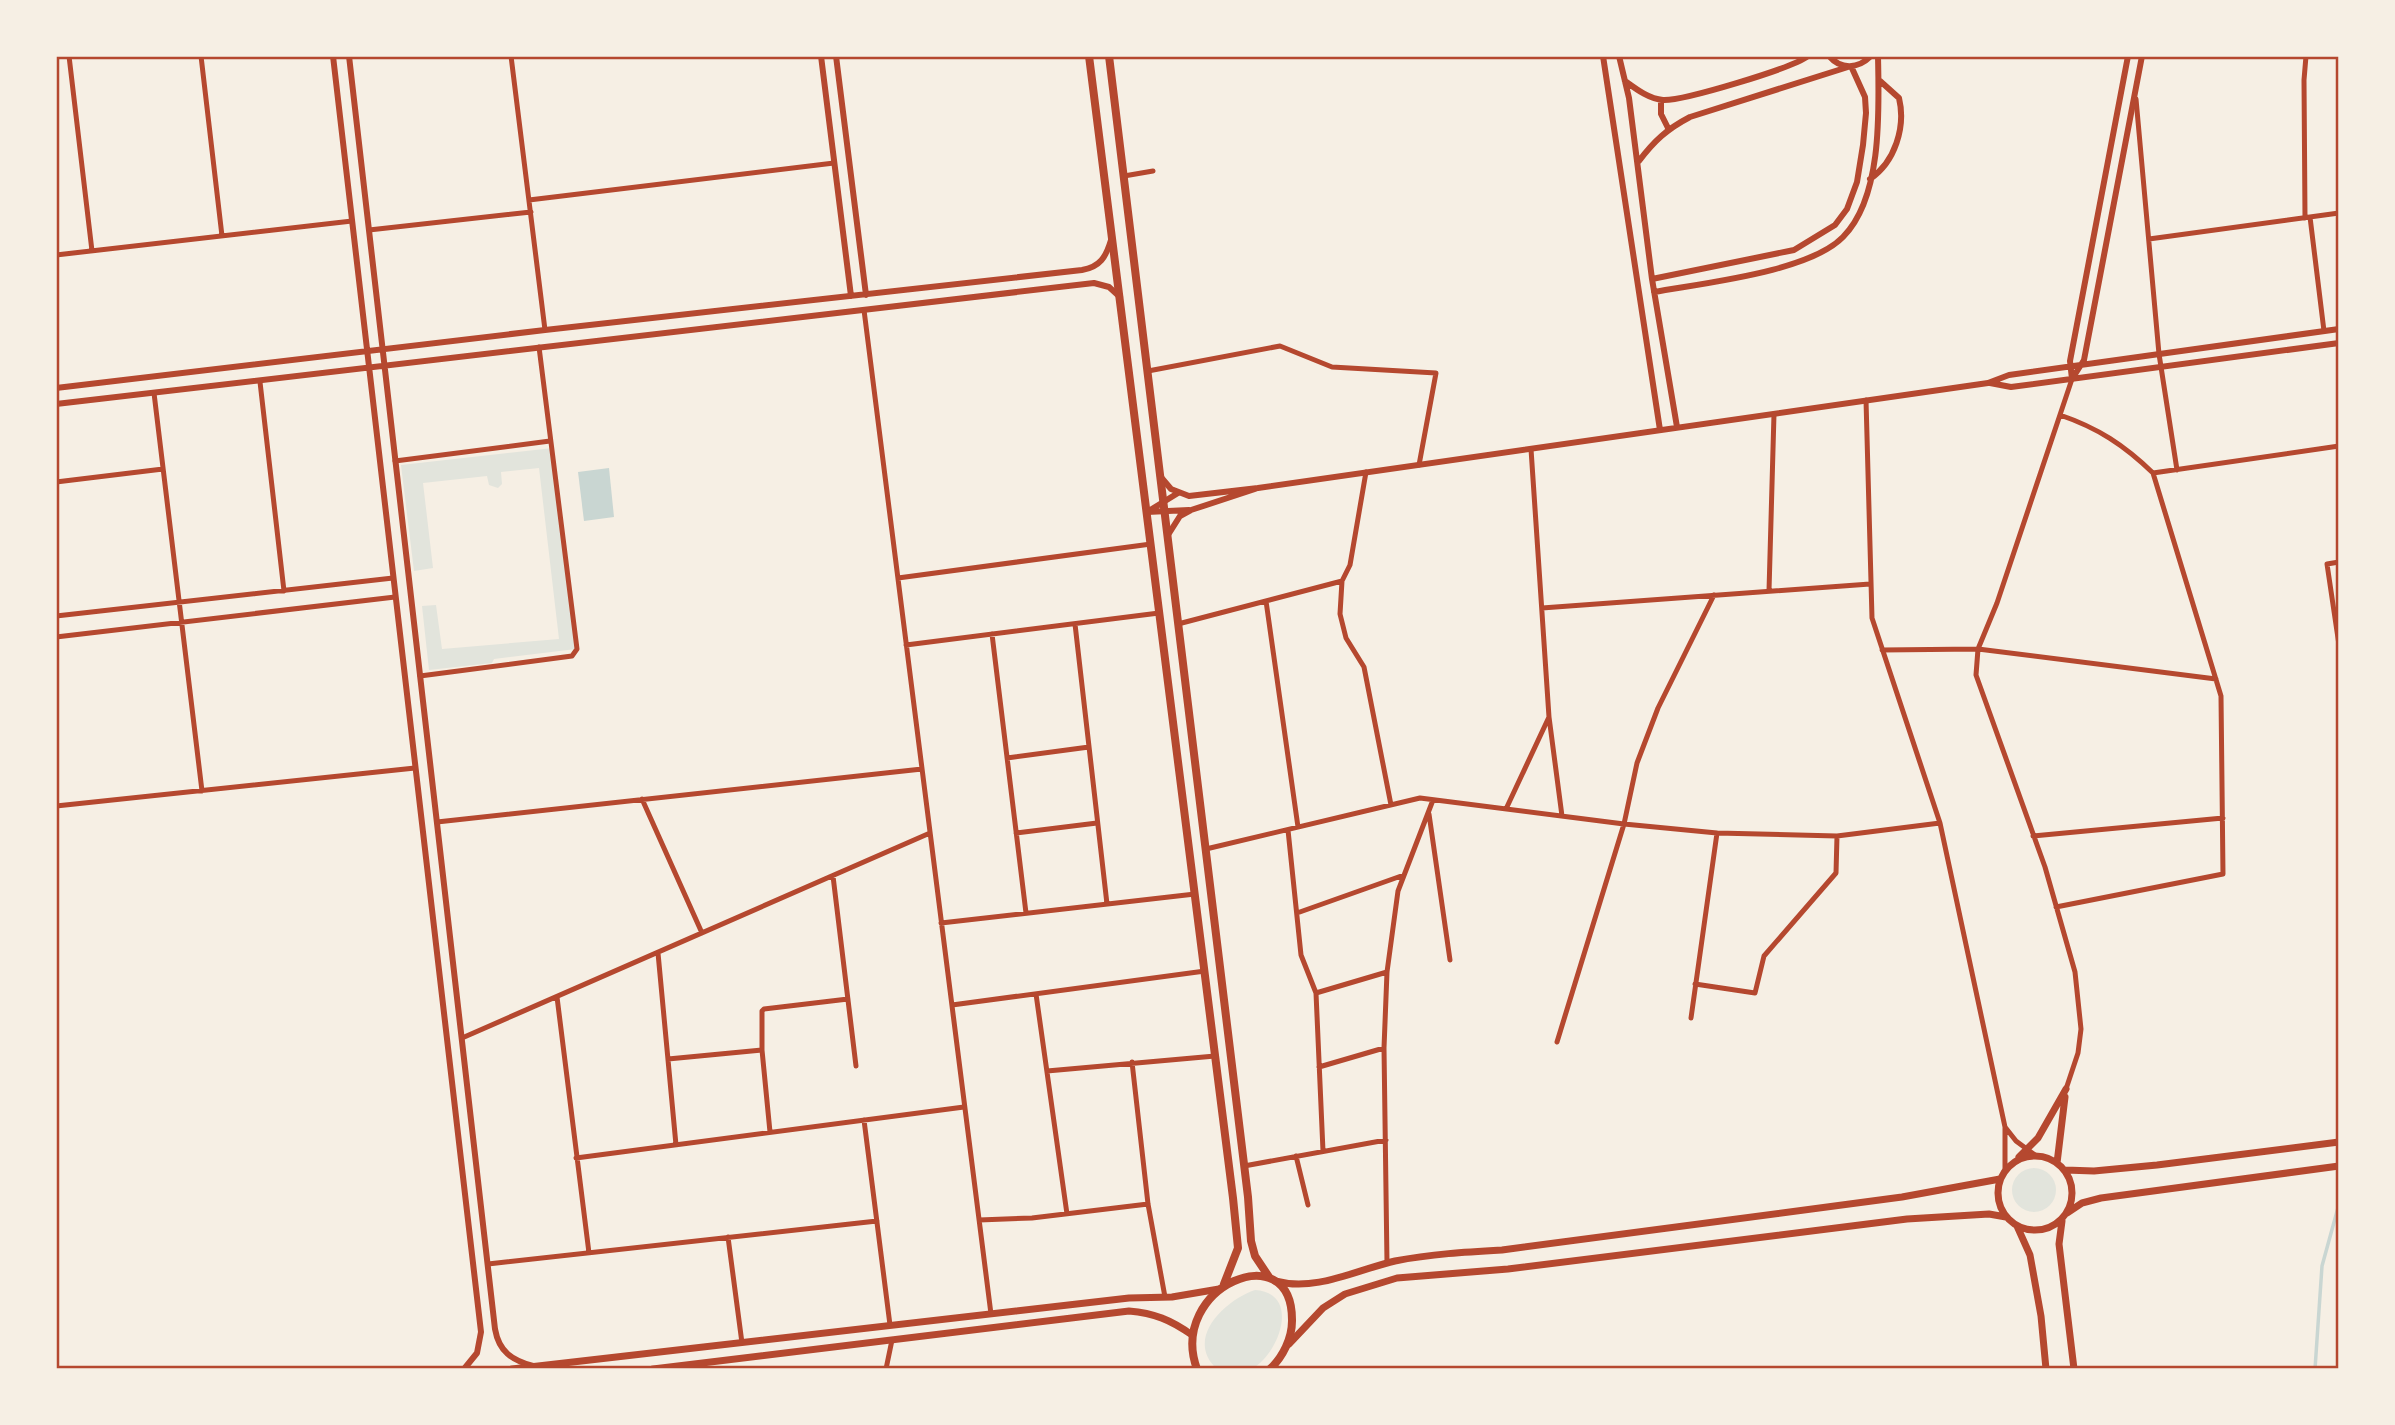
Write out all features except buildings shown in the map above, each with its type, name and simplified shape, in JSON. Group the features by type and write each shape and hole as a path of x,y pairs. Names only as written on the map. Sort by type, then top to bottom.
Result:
{"main road":[{"path":"1089,56 1238,1248 1222,1287"},
{"path":"1109,56 1251,1241 1255,1256 1272,1279 1286,1292 1292,1309 1292,1328 1286,1347"},
{"path":"2006,1217 1998,1199 2000,1179 2006,1169 2038,1138 2066,1089"},
{"path":"2057,1163 2066,1089"},
{"path":"2065,1170 2094,1171 2157,1165 2339,1142"},
{"path":"2014,1161 2035,1156 2057,1163 2065,1170 2070,1181 2071,1203 2064,1216 2059,1244 2074,1369"},
{"path":"1270,1369 1305,1324 1323,1308 1345,1294 1396,1278 1508,1269 1907,1219 1989,1213 2006,1217 2017,1226 2029,1230 2041,1230 2052,1227 2082,1203 2101,1198 2339,1166"},
{"path":"1189,1369 1192,1335 1198,1315 1222,1287 1242,1276 1260,1275 1290,1285 1306,1284 1334,1279 1387,1263 1437,1254 1502,1250 1888,1199 2000,1179"},
{"path":"2017,1226 2031,1255 2046,1369"},
{"path":"512,1369 1129,1298 1165,1297 1222,1287"},
{"path":"653,1369 720,1365 892,1340 1129,1311 1152,1313 1192,1335"},
{"path":"1192,1354 1197,1369"}],"street":[{"path":"69,56 92,251"},
{"path":"201,56 222,236"},
{"path":"333,56 481,1332 477,1353 464,1369"},
{"path":"348,56 499,1344 510,1358 535,1366"},
{"path":"511,56 545,330"},
{"path":"821,56 851,296"},
{"path":"836,56 866,295"},
{"path":"1602,56 1660,430"},
{"path":"1619,56 1639,162 1652,279 1677,428"},
{"path":"1625,81 1640,92 1661,100 1681,98 1790,66 1808,56"},
{"path":"1652,279 1794,250 1835,225 1847,209 1857,182 1864,145 1866,113 1865,97 1849,67 1840,65 1829,56"},
{"path":"1639,162 1653,142 1668,128 1690,117 1864,62 1871,56"},
{"path":"1654,292 1800,261 1826,250 1843,237 1858,217 1876,148 1878,56"},
{"path":"2072,379 2070,367 2128,56"},
{"path":"2066,1089 2078,1053 2080,1005 2075,972 2033,836 1976,675 1978,649 2001,590 2072,379 2084,360 2142,56"},
{"path":"2306,56 2304,80 2307,217 2324,331"},
{"path":"1870,179 1883,169 1891,156 1901,124 1899,98 1879,80"},
{"path":"2135,92 2159,354 2177,470"},
{"path":"1661,100 1661,114 1668,128"},
{"path":"529,200 834,163"},
{"path":"1124,176 1153,172"},
{"path":"369,230 531,212"},
{"path":"2149,239 2339,213"},
{"path":"56,255 352,220"},
{"path":"56,388 1092,268 1100,263 1106,254 1112,235"},
{"path":"56,404 1094,284 1108,287 1120,297"},
{"path":"864,310 991,1314"},
{"path":"1160,476 1171,489 1189,496 1258,488 1988,383 2009,375 2339,329"},
{"path":"1988,383 2011,387 2339,343"},
{"path":"1147,371 1280,346 1332,367 1436,373 1419,465"},
{"path":"420,676 572,656 576,653 539,347"},
{"path":"260,382 284,591"},
{"path":"154,393 202,791"},
{"path":"1866,400 1872,618 1940,823 2005,1126 2006,1169"},
{"path":"1769,591 1774,414"},
{"path":"2056,907 2223,874 2221,696 2153,473 2128,448 2086,424 2060,415"},
{"path":"395,460 550,441"},
{"path":"2153,473 2339,446"},
{"path":"1531,449 1549,718 1562,816"},
{"path":"56,482 163,469"},
{"path":"1366,472 1350,565 1342,581 1340,614 1346,638 1364,667 1391,805"},
{"path":"1168,535 1180,516 1191,510 1258,488"},
{"path":"1147,512 1178,493"},
{"path":"1147,512 1191,510"},
{"path":"898,578 1151,544"},
{"path":"2339,562 2327,564 2339,646"},
{"path":"56,616 393,578"},
{"path":"1178,624 1342,581"},
{"path":"1542,608 1870,583"},
{"path":"1557,1042 1624,824 1637,762 1658,708 1714,595"},
{"path":"56,638 395,597"},
{"path":"1266,601 1298,827"},
{"path":"906,645 1159,612"},
{"path":"1075,624 1107,904"},
{"path":"992,634 1026,913"},
{"path":"1882,650 1978,649 2216,678"},
{"path":"1506,809 1549,718"},
{"path":"1007,758 1089,747"},
{"path":"56,806 415,768"},
{"path":"437,822 922,769"},
{"path":"1206,849 1420,798 1717,833 1837,836 1940,823"},
{"path":"642,799 702,933"},
{"path":"1387,1263 1384,1048 1387,972 1398,891 1433,800"},
{"path":"1429,811 1450,960"},
{"path":"2033,836 2222,818"},
{"path":"1016,833 1097,823"},
{"path":"1288,830 1301,955 1316,993 1324,1151"},
{"path":"462,1038 930,833"},
{"path":"1690,1018 1717,833"},
{"path":"1695,984 1755,993 1764,956 1836,873 1837,836"},
{"path":"1297,913 1404,875"},
{"path":"833,876 856,1066"},
{"path":"942,923 1195,894"},
{"path":"657,953 676,1145"},
{"path":"952,1005 1205,971"},
{"path":"1316,993 1387,972"},
{"path":"1036,994 1067,1214"},
{"path":"557,996 589,1253"},
{"path":"769,1132 761,1011 848,999"},
{"path":"1318,1067 1384,1048"},
{"path":"668,1059 762,1050"},
{"path":"1047,1071 1215,1056"},
{"path":"1132,1062 1148,1204 1165,1297"},
{"path":"576,1158 964,1107"},
{"path":"864,1120 890,1325"},
{"path":"2005,1126 2026,1150 2035,1156"},
{"path":"1244,1166 1386,1140"},
{"path":"1296,1156 1308,1205"},
{"path":"979,1220 1067,1214 1148,1204"},
{"path":"488,1264 877,1221"},
{"path":"728,1237 742,1342"},
{"path":"886,1369 892,1340"}],"shaded area":[{"path":"553,448 576,649 429,670 422,606 436,605 442,649 559,639 539,468 501,472 502,484 498,488 489,485 487,476 423,483 433,568 414,571 401,465"},
{"path":"609,468 614,517 584,521 578,472"},
{"path":"2034,1168 2050,1174 2056,1190 2050,1206 2034,1212 2018,1206 2012,1190 2018,1174"},
{"path":"1255,1290 1269,1294 1278,1301 1282,1312 1277,1338 1271,1350 1252,1369 1217,1369 1208,1357 1205,1345 1212,1322 1232,1302"}],"waterway":[{"path":"2315,1369 2322,1266 2339,1204"}]}
